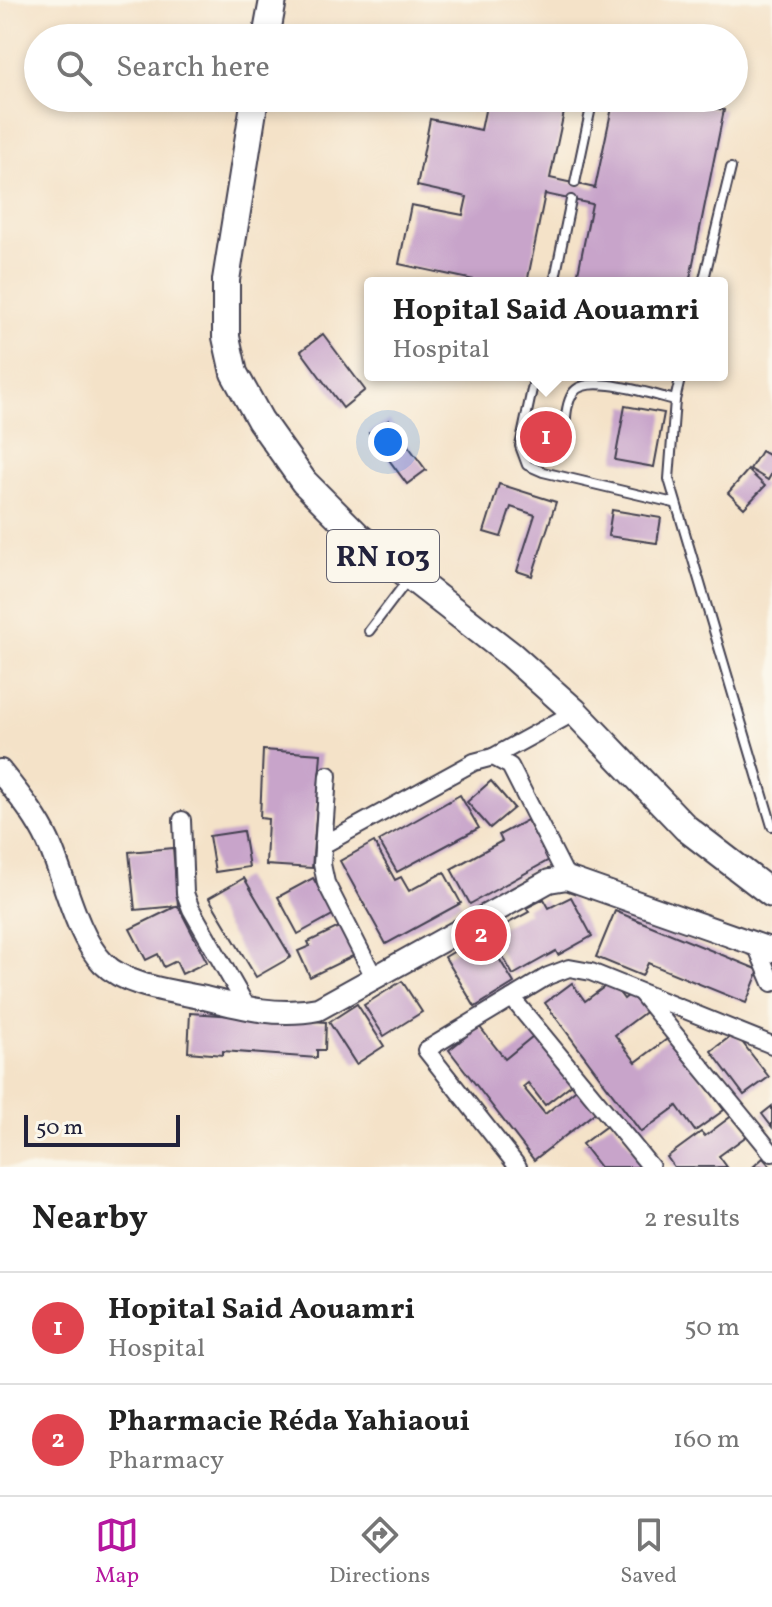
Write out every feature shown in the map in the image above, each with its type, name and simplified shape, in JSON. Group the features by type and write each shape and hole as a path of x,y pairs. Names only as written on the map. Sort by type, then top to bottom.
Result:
{"main road":[{"path":"269,24 273,0"},
{"name":"RN 103","path":"253,112 226,280 226,337 234,373 260,420 304,482 358,536 511,655 575,712 686,828 772,894"}],"street":[{"path":"323,845 474,762 493,757 575,712"},
{"path":"493,757 510,766 567,878"},
{"path":"0,771 29,808 48,841 88,942 103,963 127,978 248,1009 293,1014 318,1009 549,881 567,878 763,947 772,983"},
{"path":"328,775 322,864 326,883 374,977"},
{"path":"182,820 185,893 248,1009"},
{"path":"518,1167 426,1050 548,976 569,968 591,972 772,1045"},
{"path":"639,991 772,1153"},
{"path":"512,998 651,1167"}],"lane":[{"path":"575,183 590,112"},
{"path":"704,277 731,168"},
{"path":"555,277 571,200"},
{"path":"534,381 520,446 527,465 543,472 674,503"},
{"path":"680,381 675,400 669,479 772,826"},
{"path":"565,430 567,404 574,390 589,383 675,400"},
{"path":"369,631 410,577"}],"building":[{"path":"485,112 564,112 550,178 595,188 611,112 724,112 690,277 577,277 592,204 545,194 528,277 460,277 399,264 411,205 463,215 467,197 417,186 430,119 481,130"},
{"path":"323,334 365,390 343,408 301,351"},
{"path":"625,406 664,413 654,467 615,460"},
{"path":"389,420 426,470 407,484 369,433"},
{"path":"761,451 772,457 772,473 768,480 750,469"},
{"path":"748,470 765,486 744,508 728,493"},
{"path":"499,484 556,502 532,576 517,571 535,515 511,507 501,537 484,532"},
{"path":"612,510 661,518 657,543 608,536"},
{"path":"263,750 321,754 312,868 266,865 268,819 260,818"},
{"path":"491,781 514,808 490,828 467,802"},
{"path":"460,795 479,828 397,872 379,841"},
{"path":"527,820 549,860 470,904 451,869 502,841 499,835"},
{"path":"243,831 249,867 215,872 209,836"},
{"path":"374,842 395,880 401,877 409,891 444,872 461,903 386,944 340,861"},
{"path":"173,848 178,906 207,962 182,974 176,961 164,967 158,954 146,960 130,929 177,906 135,910 129,852"},
{"path":"244,878 291,957 256,977 209,898"},
{"path":"313,878 334,914 298,934 278,897"},
{"path":"571,897 592,936 558,955 556,951 513,975 490,933 529,912 526,908 544,899 549,908"},
{"path":"615,911 759,970 746,1003 648,963 642,976 596,957"},
{"path":"345,924 359,953 310,977 298,951 310,946 308,942"},
{"path":"484,934 514,983 475,1007 445,957"},
{"path":"402,981 422,1012 384,1036 364,1005"},
{"path":"611,982 624,999 634,991 648,1010 615,1035 636,1062 670,1037 724,1110 695,1131 677,1106 641,1132 545,1003 572,983 585,1001"},
{"path":"357,1004 384,1046 356,1064 329,1022"},
{"path":"190,1013 326,1022 325,1050 317,1050 317,1058 223,1051 223,1055 188,1052"},
{"path":"479,1026 505,1059 538,1032 577,1080 545,1105 528,1083 523,1087 545,1114 579,1087 597,1111 534,1160 449,1050"},
{"path":"735,1033 769,1077 744,1095 711,1051"},
{"path":"772,1106 772,1127 762,1114"},
{"path":"733,1115 748,1135 719,1156 727,1167 674,1167 667,1157 701,1132 705,1136"},
{"path":"612,1122 647,1167 600,1167 582,1144"},
{"path":"763,1158 771,1167 753,1167"}],"place":[{"name":"Hopital Said Aouamri","path":"546,437"},
{"name":"Pharmacie Réda Yahiaoui","path":"481,935"}]}
